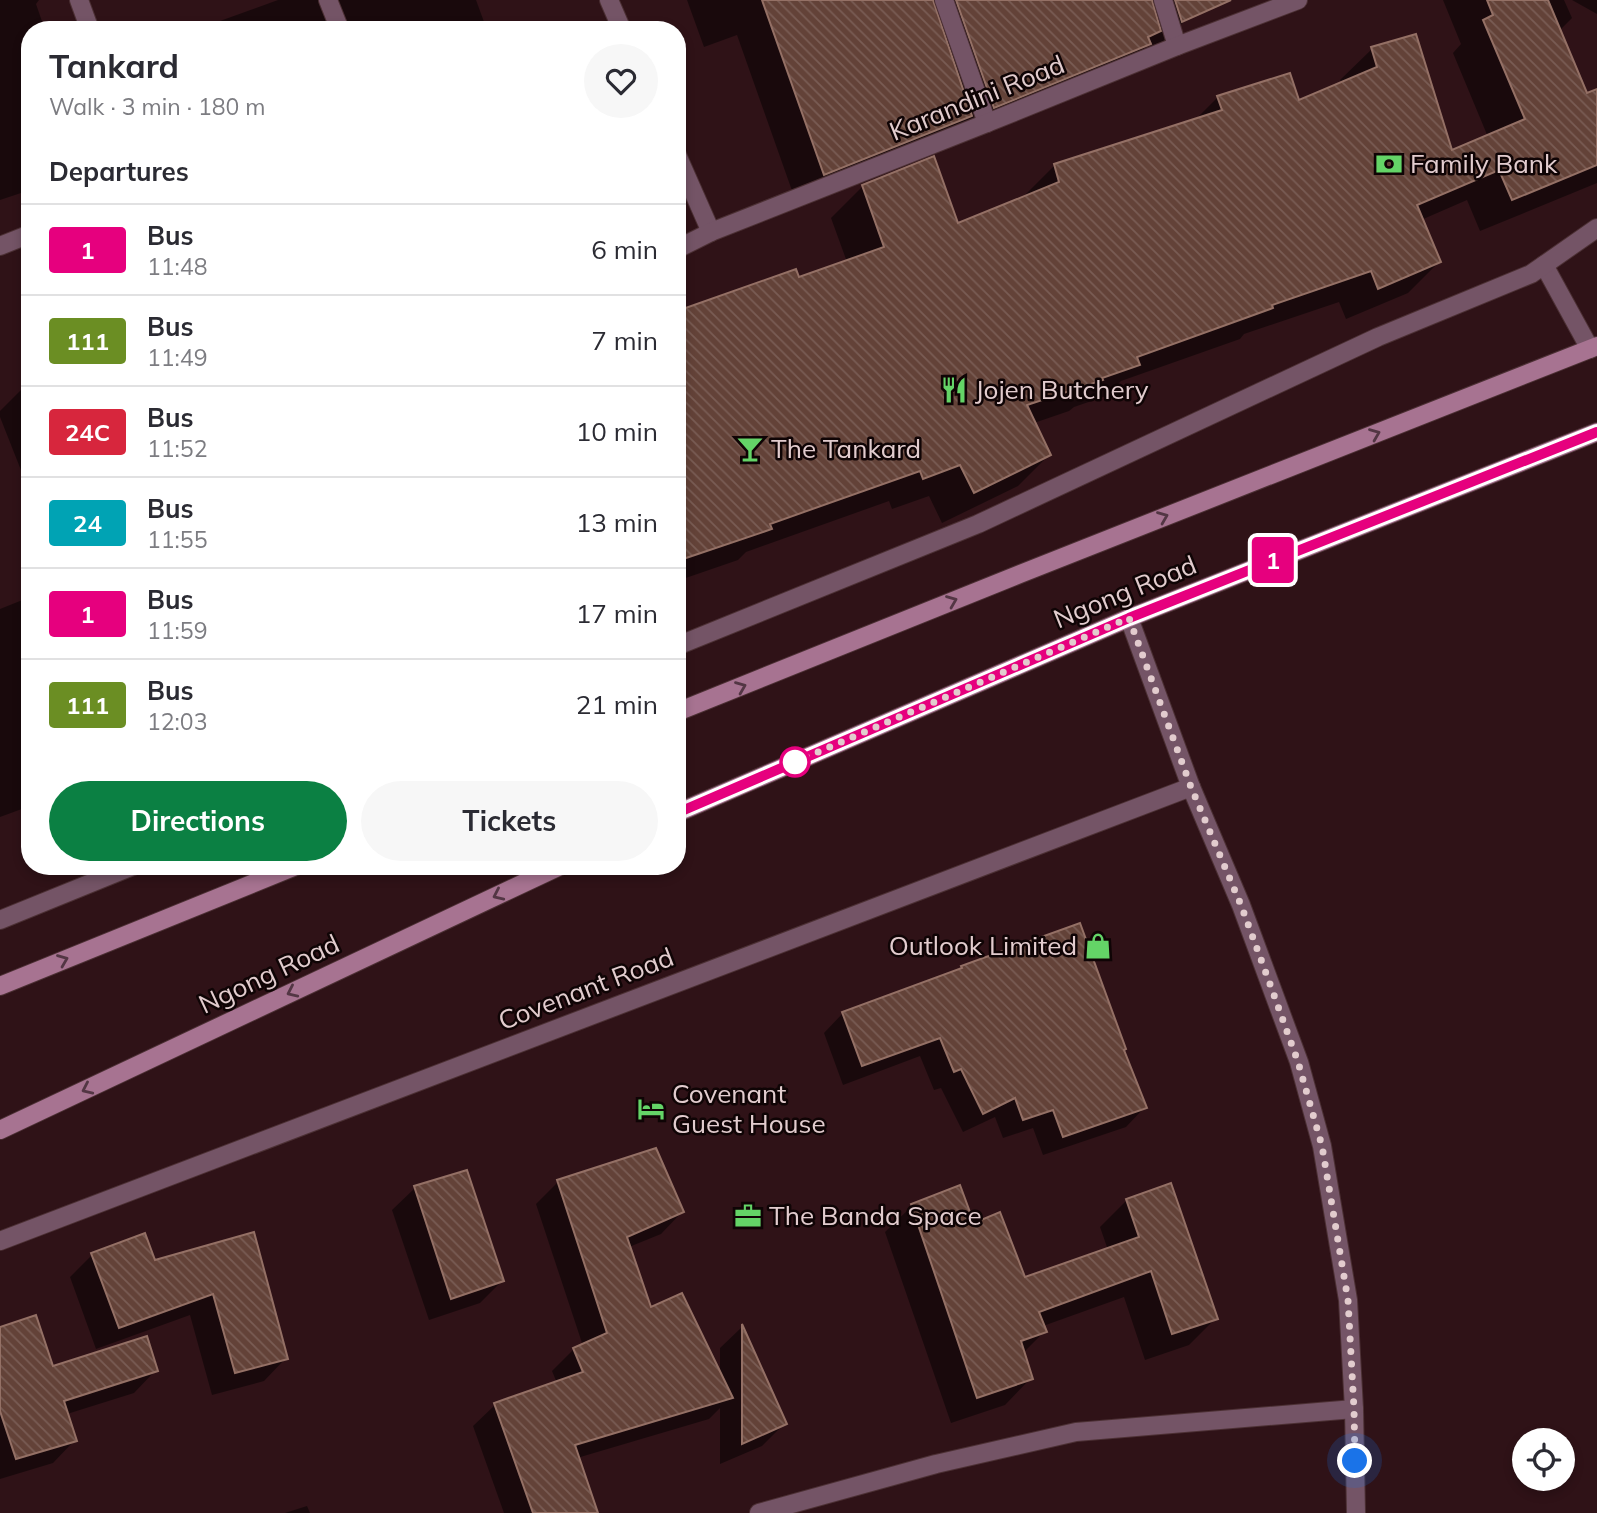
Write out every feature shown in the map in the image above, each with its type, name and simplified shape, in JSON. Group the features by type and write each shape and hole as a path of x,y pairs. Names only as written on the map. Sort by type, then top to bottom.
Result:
{"main road":[{"name":"Ngong Road","path":"686,708 1593,348"},
{"name":"Ngong Road","path":"686,809 1129,618 1597,432"},
{"path":"0,986 274,875"},
{"name":"Ngong Road","path":"0,1130 541,875"}],"street":[{"path":"79,0 87,21"},
{"path":"328,0 336,21"},
{"path":"609,0 618,21"},
{"path":"944,0 987,123"},
{"path":"1163,0 1177,46"},
{"name":"Karandini Road","path":"686,244 1298,0"},
{"path":"686,175 711,232"},
{"path":"686,642 978,524 1378,337 1531,274 1597,228"},
{"path":"0,246 21,238"},
{"path":"1544,265 1593,348"},
{"path":"1129,618 1191,787 1241,905 1294,1049 1322,1146 1348,1300 1356,1513"},
{"name":"Covenant Road","path":"0,1241 1191,787"},
{"path":"0,919 110,875"},
{"path":"759,1513 936,1464 1076,1432 1354,1409"}],"building":[{"path":"762,0 933,0 972,116 824,175"},
{"path":"956,0 1152,0 1161,31 1148,37 1151,44 994,108"},
{"path":"1175,0 1231,0 1182,22"},
{"path":"1487,0 1548,0 1587,93 1597,89 1597,165 1512,200 1499,170 1417,205 1441,262 1378,289 1371,271 1272,305 1273,308 1137,357 1140,365 1027,405 1051,455 974,493 960,465 923,479 920,471 770,524 772,529 686,558 686,308 796,269 799,277 884,247 862,185 934,156 958,223 1059,182 1054,164 1222,110 1217,96 1290,73 1299,100 1377,67 1371,47 1416,34 1452,150 1525,119 1483,20 1493,15"},
{"path":"1080,923 1147,1108 1063,1137 1053,1110 1023,1120 1015,1098 983,1114 961,1069 954,1072 940,1038 862,1066 842,1012"},
{"path":"656,1148 684,1212 627,1237 651,1307 682,1293 733,1398 575,1445 598,1513 533,1513 494,1403 583,1372 573,1348 607,1333 557,1180"},
{"path":"467,1170 504,1281 451,1299 414,1186"},
{"path":"1171,1183 1218,1319 1172,1334 1151,1271 1039,1312 1047,1332 1021,1341 1033,1379 977,1398 911,1204 960,1185 974,1223 1000,1212 1025,1277 1139,1237 1126,1199"},
{"path":"254,1232 288,1359 235,1373 213,1294 119,1328 91,1253 145,1233 155,1260"},
{"path":"36,1315 53,1366 147,1336 158,1371 64,1401 77,1441 16,1459 0,1411 0,1327"},
{"path":"742,1324 787,1424 742,1444"}],"bus line":[{"name":"1","path":"686,809 1129,618 1597,432"}],"place":[{"name":"Family Bank","path":"1389,164"},
{"name":"Jojen Butchery","path":"954,390"},
{"name":"The Tankard","path":"750,449"},
{"name":"Outlook Limited","path":"1098,946"},
{"name":"Covenant Guest House","path":"651,1109"},
{"name":"The Banda Space","path":"748,1216"}],"route":[{"path":"795,762 1129,618 1191,787 1241,905 1270,984 1298,1062 1322,1146 1348,1300 1355,1461"}]}
